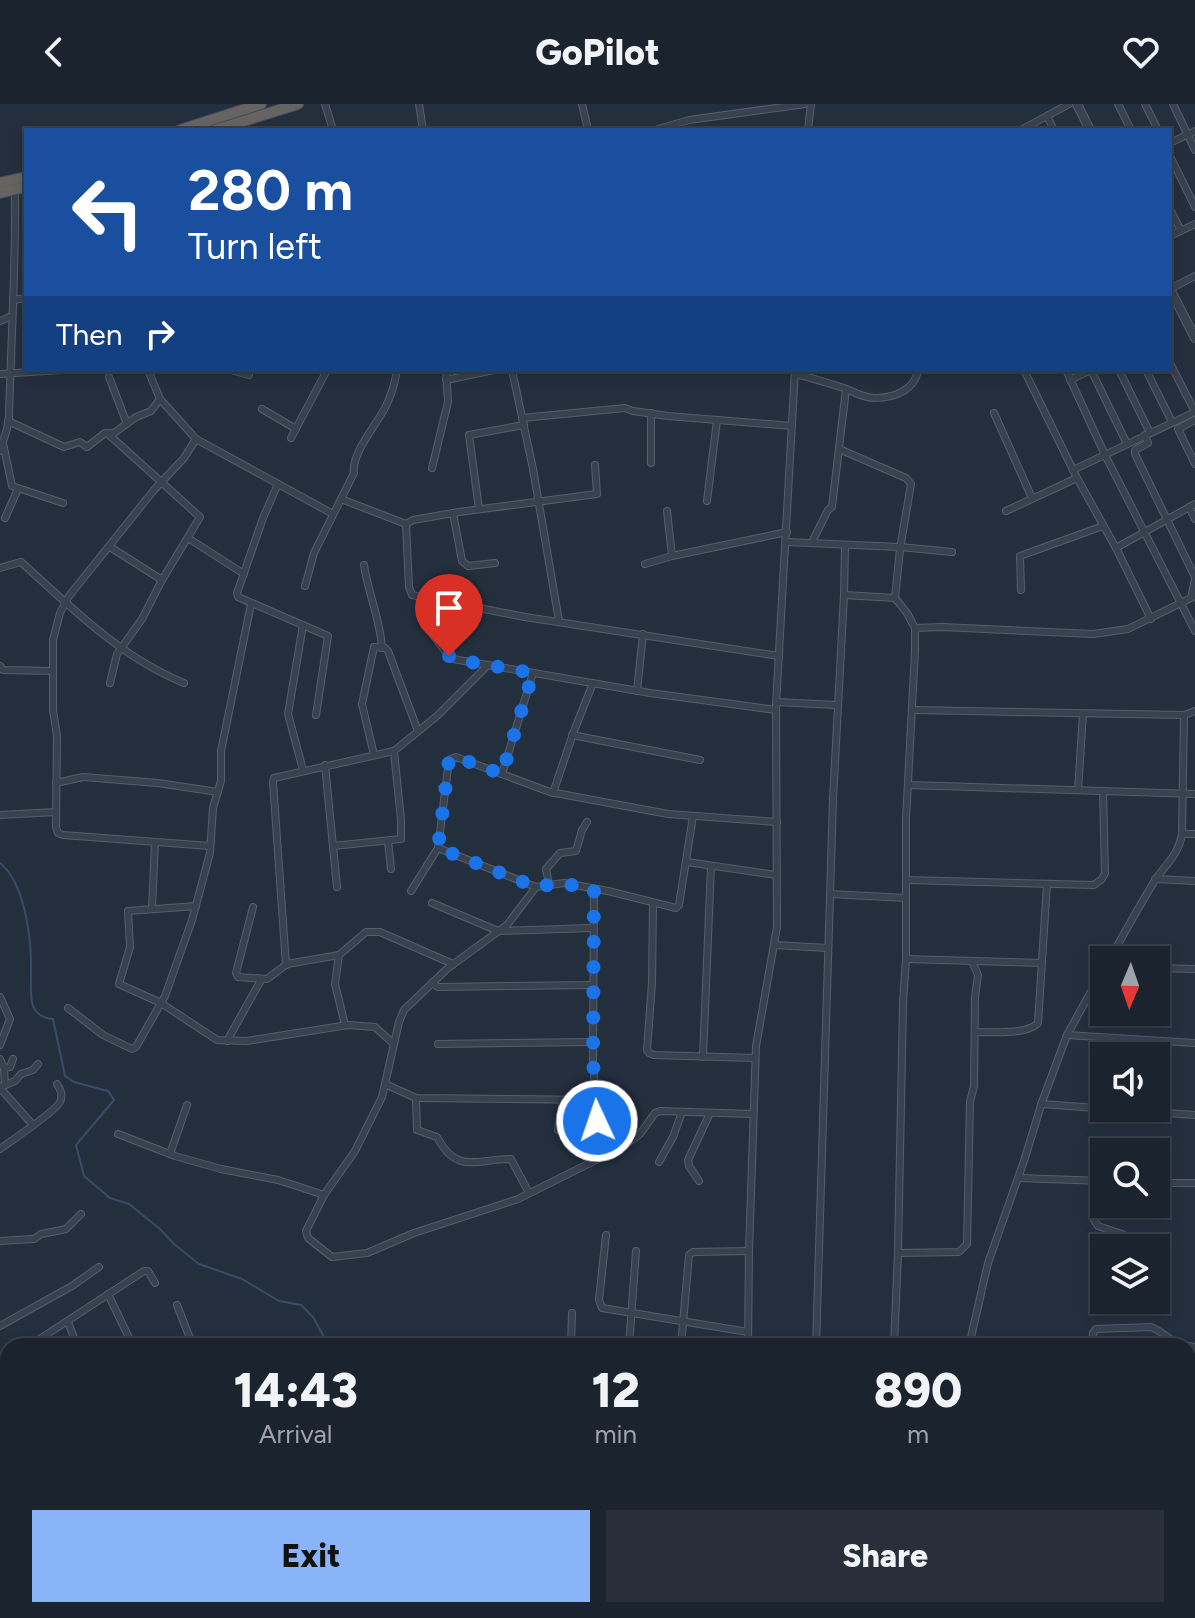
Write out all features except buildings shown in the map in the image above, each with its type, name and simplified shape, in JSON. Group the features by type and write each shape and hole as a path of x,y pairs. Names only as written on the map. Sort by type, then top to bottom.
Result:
{"highway":[{"path":"186,128 261,104"},
{"path":"223,128 298,104"},
{"path":"0,183 24,177"},
{"path":"0,193 21,188"}],"street":[{"path":"325,104 332,128"},
{"path":"419,104 423,128"},
{"path":"582,104 588,128"},
{"path":"662,128 689,120 808,104 808,128"},
{"path":"1026,128 1069,104"},
{"path":"1077,104 1089,128"},
{"path":"1118,104 1129,128"},
{"path":"1145,104 1157,128"},
{"path":"1173,104 1191,133 1195,150"},
{"path":"1047,116 1053,128"},
{"path":"1172,142 1191,133"},
{"path":"1172,160 1195,207"},
{"path":"0,451 8,421 21,188"},
{"path":"1172,213 1181,231"},
{"path":"1172,235 1193,225 1195,235"},
{"path":"15,277 24,275"},
{"path":"1172,288 1195,276"},
{"path":"1172,292 1191,321 1195,338"},
{"path":"13,300 24,298"},
{"path":"0,321 12,316"},
{"path":"1073,470 1195,412 1172,367"},
{"path":"0,374 36,372"},
{"path":"149,372 160,399 196,439 333,514"},
{"path":"238,372 249,375"},
{"path":"291,438 326,372"},
{"path":"305,586 314,553 354,473 357,456 385,407 397,372"},
{"path":"432,468 448,402 446,372"},
{"path":"446,380 484,372"},
{"path":"512,372 559,621"},
{"path":"748,1338 755,1058 777,927 776,706 795,372 875,398 910,388 918,372"},
{"path":"1025,372 1151,619"},
{"path":"1067,372 1105,455 1195,631"},
{"path":"1070,380 1087,372"},
{"path":"1092,372 1127,444"},
{"path":"915,628 1093,634 1128,629 1193,597 1195,578 1134,452 1148,443 1147,434 1120,372"},
{"path":"1147,372 1172,422"},
{"path":"109,377 127,424"},
{"path":"812,542 832,507 846,389"},
{"path":"8,421 64,447 80,442 87,447 151,411 160,399"},
{"path":"479,509 469,435 523,421 625,408 792,426"},
{"path":"262,409 296,429"},
{"path":"651,413 651,463"},
{"path":"994,413 1032,498"},
{"path":"707,501 717,420"},
{"path":"1195,420 1178,429 1195,464"},
{"path":"107,433 199,516 142,619 117,654 110,683"},
{"path":"196,439 184,458 69,596 54,633 56,827 58,833 63,835 210,846"},
{"path":"2,442 12,485 63,503"},
{"path":"839,449 909,480 911,484 895,598 915,628 894,1338"},
{"path":"406,524 453,513 597,494 595,465"},
{"path":"1006,511 1077,478"},
{"path":"278,484 263,518 238,597 329,638 316,715"},
{"path":"5,518 18,489"},
{"path":"341,499 406,524"},
{"path":"1116,548 1192,506 1195,519"},
{"path":"667,511 672,556"},
{"path":"453,513 462,561 468,566 495,563"},
{"path":"406,524 412,595 779,656"},
{"path":"1021,590 1020,556 1103,526"},
{"path":"645,564 787,532"},
{"path":"188,538 244,574"},
{"path":"786,542 952,552"},
{"path":"816,1338 828,948 845,545"},
{"path":"110,547 162,580"},
{"path":"0,568 21,562 121,649 167,677 184,683"},
{"path":"364,565 380,625 382,648"},
{"path":"844,595 895,598"},
{"path":"68,1008 103,1035 132,1049 136,1047 171,981 196,906 210,846 213,808 221,781 221,751 251,604"},
{"path":"303,625 288,714 303,770"},
{"path":"637,691 643,634"},
{"path":"433,635 451,658 533,673 637,691 776,706 837,705"},
{"path":"374,755 362,704 373,648 388,651 418,731"},
{"path":"286,965 274,778 394,751 437,716 488,665"},
{"path":"0,666 3,670 53,671"},
{"path":"502,774 533,673"},
{"path":"553,793 593,683"},
{"path":"913,710 1184,715 1195,711"},
{"path":"1078,790 1083,714"},
{"path":"1117,946 1155,879 1180,846 1184,715"},
{"path":"572,735 700,760"},
{"path":"333,846 399,841 394,751"},
{"path":"411,891 438,848 449,760 456,757 553,793 693,816 777,822"},
{"path":"325,765 337,887"},
{"path":"56,783 83,777 218,792"},
{"path":"909,785 1195,794"},
{"path":"906,880 1094,885 1105,873 1103,791"},
{"path":"0,815 56,812"},
{"path":"438,848 536,887 564,883 673,908 679,905 693,816"},
{"path":"549,884 546,869 560,853 576,851 587,822"},
{"path":"1182,834 1195,834"},
{"path":"388,841 391,869"},
{"path":"152,908 155,842"},
{"path":"687,862 776,875"},
{"path":"703,1057 711,866"},
{"path":"1155,879 1195,881"},
{"path":"975,1032 1028,1030 1036,1026 1040,1011 1047,884"},
{"path":"536,887 507,925 453,964 404,1010 382,1097 355,1151 324,1195 306,1235 328,1255 336,1257 367,1253 414,1233 518,1199 622,1147 640,1134 655,1113 752,1114"},
{"path":"578,1132 597,1121 593,1042 594,889"},
{"path":"830,894 906,898"},
{"path":"432,903 498,931 592,928"},
{"path":"653,903 647,1050 654,1055 755,1058"},
{"path":"196,906 128,911 130,947 119,982 161,1003 217,1040 247,1041 345,1025 375,1027 394,1044"},
{"path":"253,907 236,973 238,977 267,979 286,965 339,955 366,932 373,931 453,964"},
{"path":"774,945 828,948"},
{"path":"339,955 335,988 345,1025"},
{"path":"906,959 1042,963"},
{"path":"898,1253 959,1252 967,1244 970,1102 974,1086 978,975 972,961"},
{"path":"978,975 990,962"},
{"path":"1170,968 1195,969"},
{"path":"227,1041 261,980"},
{"path":"432,983 438,987 593,985"},
{"path":"971,1338 988,1263 1041,1104 1067,1035 1090,993"},
{"path":"0,997 10,1019 0,1045"},
{"path":"1067,1035 1195,1043"},
{"path":"438,1044 593,1042"},
{"path":"0,1059 4,1068 2,1087 33,1125"},
{"path":"4,1068 10,1067 13,1059"},
{"path":"2,1087 38,1064"},
{"path":"0,1149 59,1104 62,1093 57,1084"},
{"path":"385,1084 416,1098 596,1100"},
{"path":"416,1098 417,1130 437,1137 445,1152 459,1162 511,1159 529,1193"},
{"path":"558,1130 563,1100"},
{"path":"1041,1104 1195,1115"},
{"path":"170,1154 187,1105"},
{"path":"659,1162 682,1112"},
{"path":"699,1181 688,1160 710,1113"},
{"path":"118,1134 170,1154 221,1169 278,1180 324,1195"},
{"path":"1018,1178 1090,1181"},
{"path":"1170,1183 1195,1183"},
{"path":"0,1241 36,1238 66,1229 81,1214"},
{"path":"1094,1218 1098,1226 1122,1234"},
{"path":"606,1235 602,1308 748,1332"},
{"path":"630,1338 636,1251"},
{"path":"681,1338 688,1258 691,1253 749,1251"},
{"path":"0,1326 72,1286 99,1267"},
{"path":"42,1338 146,1270 155,1283"},
{"path":"108,1294 129,1338"},
{"path":"177,1305 190,1338"},
{"path":"571,1338 572,1313"},
{"path":"68,1322 74,1338"},
{"path":"1093,1338 1096,1329 1151,1327 1168,1338"}],"waterway":[{"path":"0,863 16,885 26,915 33,1006 41,1016 53,1019 65,1076 74,1082 108,1091 114,1100 76,1145 84,1176 110,1198 129,1204 199,1264 242,1279 279,1301 301,1305 313,1317 325,1338"}],"route":[{"path":"449,656 533,673 502,774 456,757 449,760 438,848 536,887 560,883 594,889 593,1061 597,1121"}]}
